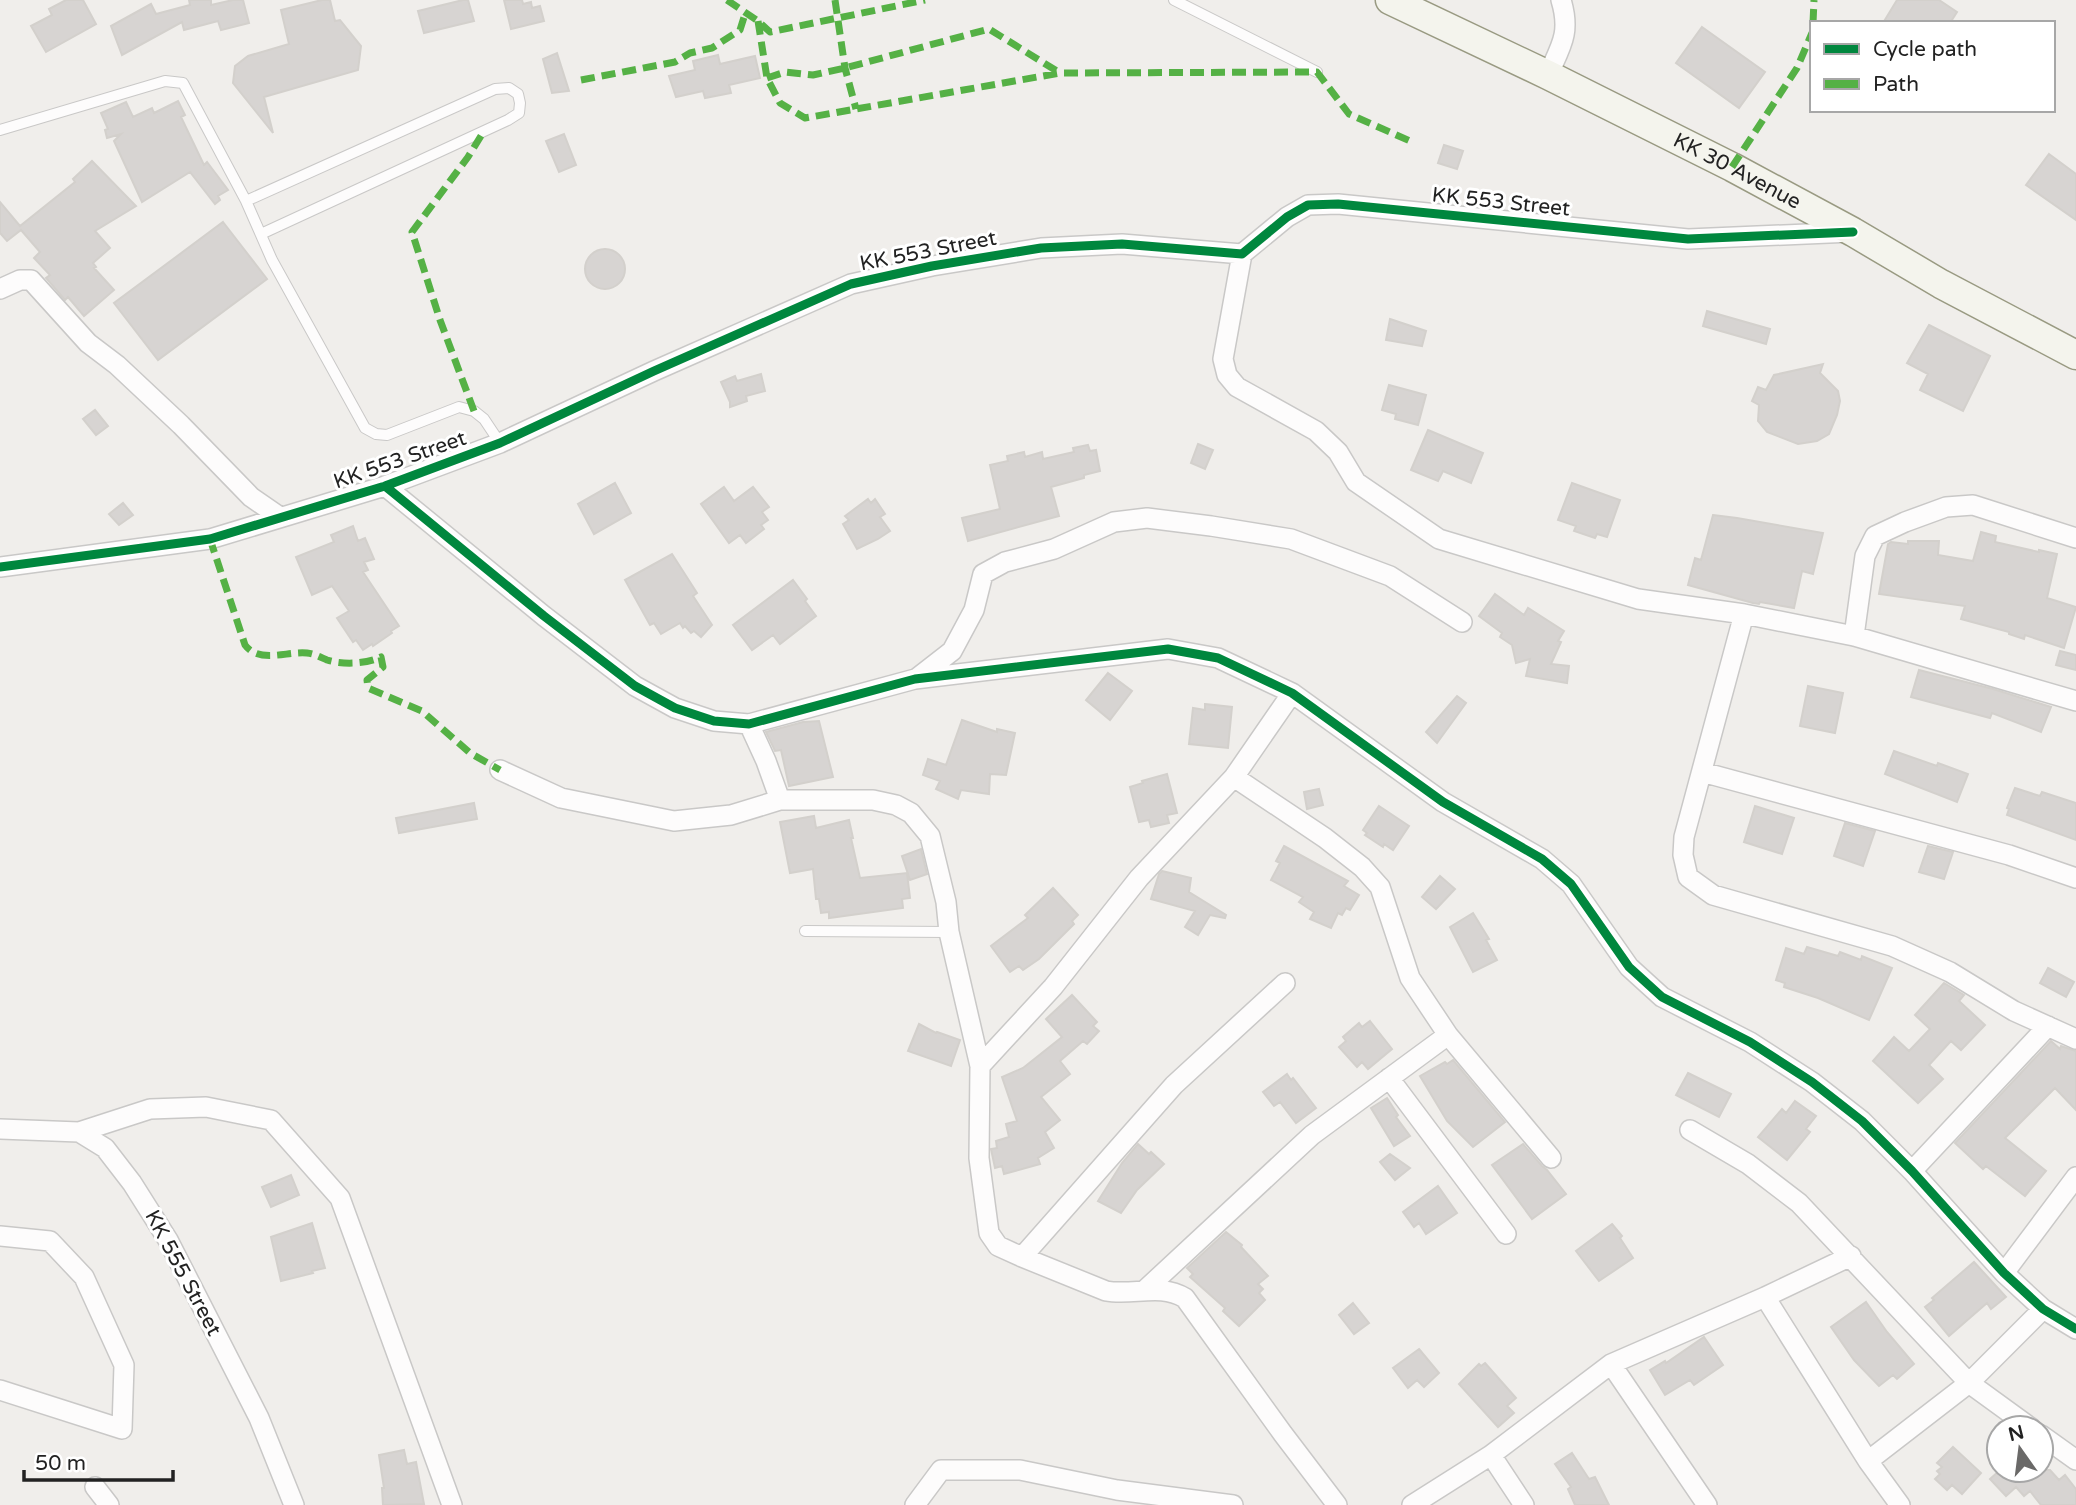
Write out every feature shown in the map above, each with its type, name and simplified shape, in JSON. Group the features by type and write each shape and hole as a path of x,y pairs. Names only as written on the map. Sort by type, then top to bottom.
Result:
{"main road":[{"name":"KK 30 Avenue","path":"1390,0 1732,167 1853,232 1941,284 2076,355"}],"street":[{"path":"1548,75 1565,37 1564,2"},
{"name":"KK 553 Street","path":"0,567 210,539 385,486 500,443 851,284 932,266 1041,248 1122,244 1242,254 1287,217 1308,205 1338,204 1688,239 1853,232"},
{"path":"1242,254 1223,359 1227,375 1237,387 1316,431 1338,452 1356,482 1438,539 1638,599 1744,614 1854,636 2076,701"},
{"path":"0,289 20,281 31,280 88,343 117,365 163,408 251,497 280,517"},
{"path":"385,486 544,616 635,686 676,708 714,721 749,724 915,679 1168,649 1219,658 1292,693 1443,802 1542,859 1572,884 1629,967 1662,997 1750,1042 1812,1082 1862,1121 1912,1171 2004,1273 2043,1309 2076,1329"},
{"path":"1854,636 1865,555 1875,536 1905,522 1946,507 1973,505 2076,538"},
{"path":"915,679 953,651 974,610 983,574 1005,562 1054,549 1114,522 1147,518 1291,539 1390,576 1462,622"},
{"path":"1744,614 1684,836 1682,855 1688,877 1713,895 1892,946 1950,972 2014,1011 2076,1039"},
{"path":"980,1066 1053,987 1139,877 1234,776 1292,693"},
{"path":"749,724 780,800"},
{"path":"499,769 561,798 674,821 731,815 780,800 873,800 896,805 911,813 930,836 980,1066 979,1158 989,1233 998,1246 1106,1291 1120,1294 1145,1290 1173,1290 1185,1298 1337,1505"},
{"path":"1702,772 2009,855 2076,878"},
{"path":"1234,776 1325,838 1362,867 1380,887 1410,978 1448,1035 1551,1158"},
{"path":"1022,1257 1174,1085 1285,983"},
{"path":"1912,1171 2048,1026"},
{"path":"1145,1290 1312,1135 1448,1035"},
{"path":"1390,1078 1506,1234"},
{"path":"0,1129 79,1132 150,1110 206,1107 271,1120 340,1198 452,1505"},
{"path":"1690,1130 1748,1164 1799,1203 1969,1383 2012,1414"},
{"name":"KK 555 Street","path":"79,1132 105,1149 132,1183 168,1240 259,1418 295,1505"},
{"path":"2004,1273 2076,1177"},
{"path":"0,1236 50,1241 84,1277 124,1365 122,1429 0,1391"},
{"path":"1412,1505 1491,1455 1611,1364 1765,1297 1850,1256"},
{"path":"1765,1297 1868,1461 1900,1505"},
{"path":"1868,1461 1969,1383 2043,1309"},
{"path":"1611,1364 1707,1505"},
{"path":"2055,1445 2076,1460"},
{"path":"1491,1455 1524,1505"},
{"path":"915,1505 942,1470 968,1470 1020,1471 1117,1490 1233,1505"},
{"path":"95,1487 109,1505"}],"lane":[{"path":"1174,0 1317,72"},
{"path":"0,130 165,81 183,83 246,201 272,260 365,428 376,434 387,435 459,407 474,411 484,419 500,443"},
{"path":"246,201 495,89 509,88 518,94 519,113 508,120 261,233"},
{"path":"805,931 949,932"}],"building":[{"path":"66,0 83,0 96,24 46,52 31,26 52,15 49,9"},
{"path":"189,0 211,0 211,5 243,0 249,23 221,30 218,21 184,30 182,22 122,55 111,26 151,4 156,14 190,5"},
{"path":"330,0 335,21 340,20 361,46 358,70 264,97 273,133 233,83 235,66 248,56 289,44 281,10"},
{"path":"468,0 474,21 424,33 418,11"},
{"path":"504,0 522,0 523,4 531,2 532,8 540,6 544,21 511,29"},
{"path":"1897,0 1939,0 1957,12 1951,21 1884,21"},
{"path":"1702,27 1765,72 1739,108 1676,63"},
{"path":"557,53 569,91 552,93 543,59"},
{"path":"718,55 720,64 755,56 760,78 729,85 731,93 705,98 703,91 676,97 669,76 695,70 693,61"},
{"path":"178,101 185,115 181,117 204,165 207,162 228,190 218,196 220,200 215,204 190,172 142,202 114,141 121,134 107,138 105,130 108,129 101,113 126,102 133,117 152,108 154,113"},
{"path":"564,134 576,165 559,172 546,141"},
{"path":"1444,145 1463,151 1457,169 1438,163"},
{"path":"2049,154 2076,174 2076,220 2026,185"},
{"path":"92,161 136,206 95,231 110,248 93,263 96,267 94,268 114,290 84,316 68,297 65,300 46,278 50,275 34,258 40,252 21,230 7,241 0,233 0,202 20,226 75,182 73,179"},
{"path":"223,222 267,279 158,360 114,303"},
{"path":"605,249 619,255 625,269 619,283 605,289 591,283 585,269 591,255"},
{"path":"1707,311 1770,329 1766,344 1703,326"},
{"path":"1390,319 1426,331 1422,346 1386,340"},
{"path":"1929,325 1990,356 1963,411 1920,390 1928,374 1907,363"},
{"path":"1823,364 1820,373 1838,391 1840,401 1829,434 1817,441 1798,444 1767,432 1758,421 1759,405 1752,401 1758,387 1766,390 1774,375"},
{"path":"761,374 765,391 746,396 747,401 730,407 721,382 735,376 737,381"},
{"path":"1389,385 1426,395 1418,425 1395,419 1396,414 1382,410"},
{"path":"95,410 108,426 96,435 83,419"},
{"path":"1428,430 1483,453 1471,483 1443,471 1438,481 1411,470"},
{"path":"1198,444 1213,450 1205,469 1191,463"},
{"path":"1088,445 1090,451 1096,450 1100,471 1051,487 1059,516 968,541 962,518 1000,509 990,465 1008,461 1007,456 1024,452 1025,457 1042,452 1043,459 1074,452 1073,448"},
{"path":"615,483 631,513 594,534 578,504"},
{"path":"1572,483 1620,500 1607,537 1597,534 1595,538 1574,531 1576,526 1558,520"},
{"path":"724,487 734,501 753,487 769,507 762,512 768,520 761,525 764,529 746,543 740,535 729,543 701,504"},
{"path":"868,499 871,503 875,499 885,514 880,517 890,531 857,549 843,524 849,520 845,516"},
{"path":"123,503 133,515 119,525 109,514"},
{"path":"1713,515 1823,533 1813,574 1802,571 1794,608 1753,603 1688,585 1695,558 1701,560"},
{"path":"353,526 358,541 365,538 374,559 364,562 368,570 363,572 399,626 373,646 372,644 363,650 356,640 353,642 337,618 349,611 332,586 312,595 296,557 334,542 331,535"},
{"path":"1981,532 1996,536 1995,542 2057,554 2047,598 2076,607 2064,648 2025,635 2024,639 2009,632 1961,619 1965,606 1879,594 1888,544 1891,542 1908,544 1908,541 1939,541 1938,555 1973,561"},
{"path":"672,554 697,593 693,596 712,625 701,637 694,631 691,633 685,626 683,628 680,623 661,634 654,623 650,625 625,580"},
{"path":"793,580 816,616 780,644 773,635 752,650 733,625"},
{"path":"1495,594 1524,615 1528,608 1564,631 1551,664 1569,666 1567,683 1526,676 1530,659 1516,663 1512,645 1500,637 1502,633 1479,616"},
{"path":"2060,651 2076,655 2076,670 2056,665"},
{"path":"1919,670 2051,707 2041,732 1992,713 1990,718 1911,697"},
{"path":"1108,673 1132,691 1110,720 1086,700"},
{"path":"1808,686 1843,693 1835,733 1800,726"},
{"path":"1457,696 1466,703 1437,743 1426,732"},
{"path":"1205,704 1232,707 1228,748 1189,744 1193,708 1205,710"},
{"path":"962,720 997,732 997,729 1015,733 1006,775 990,774 989,794 961,790 958,799 936,789 940,781 923,775 928,759 946,765"},
{"path":"819,721 833,777 789,786 781,750 775,751 766,732 803,722"},
{"path":"1894,751 1968,774 1957,802 1885,774"},
{"path":"1167,774 1177,813 1167,815 1169,823 1151,827 1149,820 1139,822 1130,787"},
{"path":"2015,788 2040,796 2042,792 2076,803 2076,840 2007,815"},
{"path":"1319,789 1323,805 1307,809 1304,792"},
{"path":"474,803 477,819 399,833 396,818"},
{"path":"1379,806 1409,826 1393,850 1365,835 1367,833 1363,830"},
{"path":"1755,806 1794,818 1782,854 1744,842"},
{"path":"814,816 816,828 849,820 860,878 907,873 910,898 902,899 903,908 829,918 829,912 821,913 819,899 816,899 813,869 790,873 780,822"},
{"path":"1845,823 1875,831 1863,866 1834,856"},
{"path":"1284,846 1348,881 1344,886 1359,895 1350,910 1346,908 1342,915 1338,913 1331,928 1310,919 1314,912 1299,902 1303,897 1271,880 1280,863 1276,861"},
{"path":"1928,846 1953,852 1944,879 1919,872"},
{"path":"921,849 927,874 910,880 902,856"},
{"path":"1162,871 1191,878 1189,892 1226,915 1225,918 1210,915 1198,935 1185,927 1195,911 1151,899"},
{"path":"1440,876 1455,889 1436,909 1422,897"},
{"path":"1053,888 1078,915 1072,921 1074,924 1039,959 1023,970 1019,966 1010,972 991,946 1028,918 1025,915"},
{"path":"1473,913 1489,939 1486,940 1497,960 1473,972 1450,927"},
{"path":"1807,947 1838,956 1840,952 1861,960 1862,956 1892,968 1869,1020 1784,987 1785,983 1776,980 1786,948 1804,954"},
{"path":"2048,968 2074,982 2066,997 2040,983"},
{"path":"1944,983 1964,995 1959,1001 1985,1025 1961,1050 1951,1041 1929,1065 1943,1079 1918,1103 1873,1061 1894,1037 1909,1051 1930,1029 1915,1015"},
{"path":"1072,995 1097,1022 1093,1026 1099,1031 1087,1044 1083,1041 1060,1061 1070,1074 1041,1097 1060,1120 1045,1132 1054,1148 1038,1158 1040,1164 1004,1174 1002,1166 995,1168 991,1149 997,1148 996,1141 1009,1137 1006,1124 1017,1121 1002,1077 1023,1068 1062,1037 1046,1019"},
{"path":"1370,1021 1392,1049 1368,1069 1362,1062 1357,1067 1339,1047 1346,1041 1343,1037 1359,1023 1362,1027"},
{"path":"919,1024 936,1033 960,1040 951,1066 908,1051"},
{"path":"2051,1041 2060,1049 2061,1046 2076,1051 2076,1110 2055,1088 2005,1138 2046,1171 2025,1196 1986,1166 1983,1169 1955,1143"},
{"path":"1453,1060 1505,1122 1473,1147 1447,1121 1420,1076"},
{"path":"1688,1073 1731,1094 1719,1117 1676,1095"},
{"path":"1287,1074 1316,1108 1296,1123 1280,1102 1274,1106 1263,1092"},
{"path":"1387,1098 1398,1115 1396,1117 1410,1136 1394,1146 1371,1108"},
{"path":"1795,1101 1816,1116 1806,1129 1810,1132 1787,1160 1758,1137 1782,1109 1786,1113"},
{"path":"1138,1144 1164,1164 1137,1190 1121,1213 1098,1201 1122,1163"},
{"path":"1523,1144 1566,1194 1532,1219 1492,1165"},
{"path":"1390,1154 1410,1168 1395,1180 1380,1162"},
{"path":"291,1175 299,1195 271,1207 262,1187"},
{"path":"1438,1186 1457,1213 1426,1234 1419,1223 1414,1227 1403,1212"},
{"path":"312,1223 325,1268 281,1281 271,1237"},
{"path":"1612,1224 1622,1236 1620,1238 1633,1258 1599,1281 1576,1251"},
{"path":"1226,1232 1242,1245 1268,1276 1258,1284 1263,1289 1259,1293 1265,1300 1239,1326 1223,1311 1225,1308 1190,1277 1193,1274 1187,1268"},
{"path":"1974,1262 2006,1297 1991,1309 1987,1303 1949,1336 1925,1307"},
{"path":"1866,1302 1914,1364 1897,1379 1893,1375 1879,1386 1854,1360 1831,1327"},
{"path":"1353,1303 1369,1323 1354,1334 1339,1315"},
{"path":"1704,1337 1723,1365 1694,1385 1690,1380 1665,1395 1650,1370 1665,1361 1666,1363"},
{"path":"1419,1349 1439,1373 1424,1387 1417,1380 1408,1388 1393,1368"},
{"path":"1485,1363 1516,1398 1507,1406 1514,1413 1498,1427 1459,1384 1479,1364 1481,1366"},
{"path":"1953,1447 1981,1473 1962,1494 1952,1485 1947,1490 1935,1479 1940,1474 1937,1471 1942,1467 1937,1463"},
{"path":"404,1450 407,1464 416,1462 424,1504 383,1505 384,1488 379,1455"},
{"path":"1572,1453 1589,1479 1595,1477 1609,1505 1575,1505 1568,1489 1571,1487 1555,1464"},
{"path":"2065,1475 2076,1489 2076,1505 2041,1505 2030,1491 2024,1496 2016,1487 2006,1496 1995,1484 2055,1484 2055,1476 2059,1480"}],"marked path":[{"path":"727,0 770,32 925,0"},
{"path":"835,0 845,68 856,109"},
{"path":"1813,21 1814,0"},
{"path":"581,80 675,62 690,53 712,48 740,30 745,14"},
{"path":"758,21 767,78 780,103 805,118 1060,73 1317,72 1349,114 1410,141"},
{"path":"767,78 785,72 813,75 845,68 989,29 1060,73"},
{"path":"1732,167 1797,68 1810,38"},
{"path":"474,411 440,320 412,232 484,131"},
{"path":"210,539 245,645 251,651 265,655 307,653 333,662 347,663 381,657 383,667 367,680 368,688 422,711 470,753 500,770"}],"cycle path":[{"path":"0,567 210,539 385,486 500,443 851,284 932,266 1041,248 1122,244 1242,254 1287,217 1308,205 1338,204 1688,239 1853,232"},
{"path":"385,486 544,616 635,686 675,708 714,721 749,724 915,679 1168,649 1218,658 1292,693 1443,802 1542,859 1571,884 1629,967 1662,997 1750,1042 1812,1082 1862,1121 1912,1171 2004,1273 2043,1309 2076,1329"}]}
